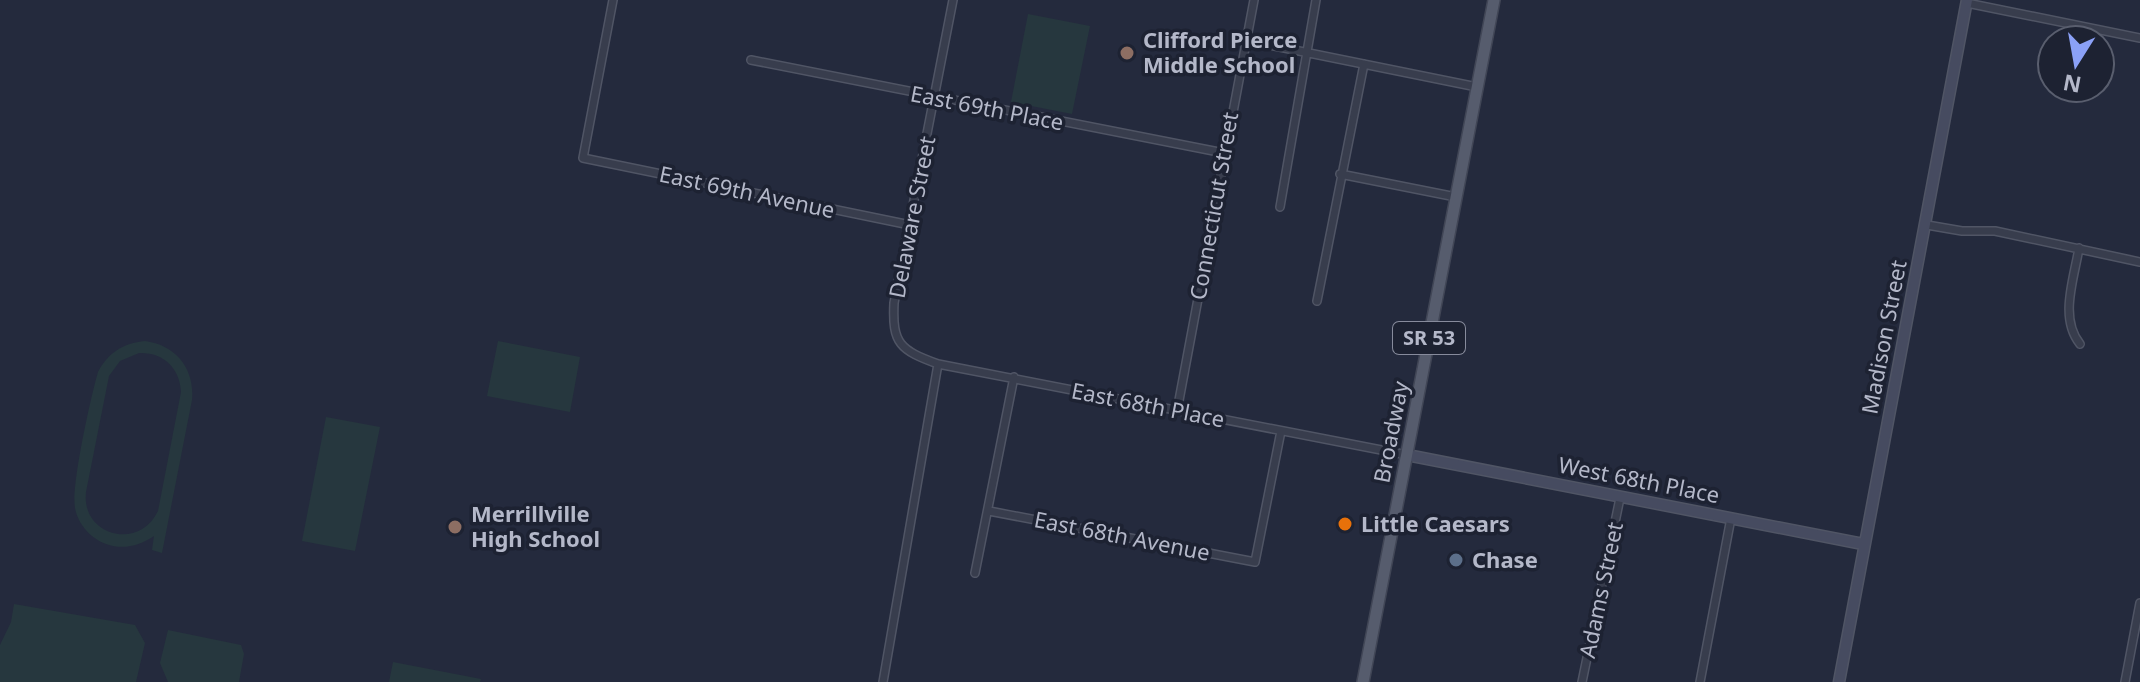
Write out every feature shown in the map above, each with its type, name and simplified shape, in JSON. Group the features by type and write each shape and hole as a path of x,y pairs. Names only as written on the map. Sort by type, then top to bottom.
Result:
{"main road":[{"name":"Broadway","path":"1363,682 1494,0"}],"street":[{"name":"East 69th Avenue","path":"613,0 583,158 910,225"},
{"name":"Delaware Street","path":"896,339 894,303 953,0"},
{"name":"Connecticut Street","path":"1177,411 1254,0"},
{"path":"1280,207 1316,0"},
{"path":"1967,2 2140,38"},
{"name":"Madison Street","path":"1839,682 1967,2"},
{"path":"1245,40 1477,87"},
{"name":"East 69th Place","path":"751,60 1224,153"},
{"path":"1317,301 1364,64"},
{"path":"1340,174 1456,197"},
{"path":"1927,225 1962,231 1995,231 2140,262"},
{"path":"2079,248 2069,305 2070,331 2080,344"},
{"name":"East 68th Place","path":"896,339 915,355 938,364 1407,455"},
{"path":"883,682 938,364"},
{"path":"975,573 1014,377"},
{"name":"East 68th Avenue","path":"989,511 1255,562 1281,431"},
{"name":"West 68th Place","path":"1407,455 1863,544"},
{"name":"Adams Street","path":"1582,682 1620,498"},
{"path":"1700,682 1731,518"},
{"path":"2125,682 2140,603"}],"shaded area":[{"path":"1028,14 1090,26 1072,114 1011,102"},
{"path":"498,341 580,357 570,412 487,396"},
{"path":"137,342 156,343 174,353 187,369 192,389 162,553 152,550 154,536 125,547 100,541 82,525 75,508 79,462 98,372 106,359 117,350","holes":["139,353 148,353 169,363 180,383 181,392 158,511 138,531 113,533 92,519 86,492 109,376 120,361"]},
{"path":"326,417 380,427 355,551 302,541"},
{"path":"14,604 135,625 145,643 136,682 0,682 0,645 11,622"},
{"path":"168,630 241,645 244,654 239,682 168,682 160,663"},
{"path":"393,662 481,679 480,682 389,682"}],"place":[{"name":"Clifford Pierce Middle School","path":"1127,53"},
{"name":"Little Caesars","path":"1345,524"},
{"name":"Merrillville High School","path":"455,527"},
{"name":"Chase","path":"1456,560"}]}
